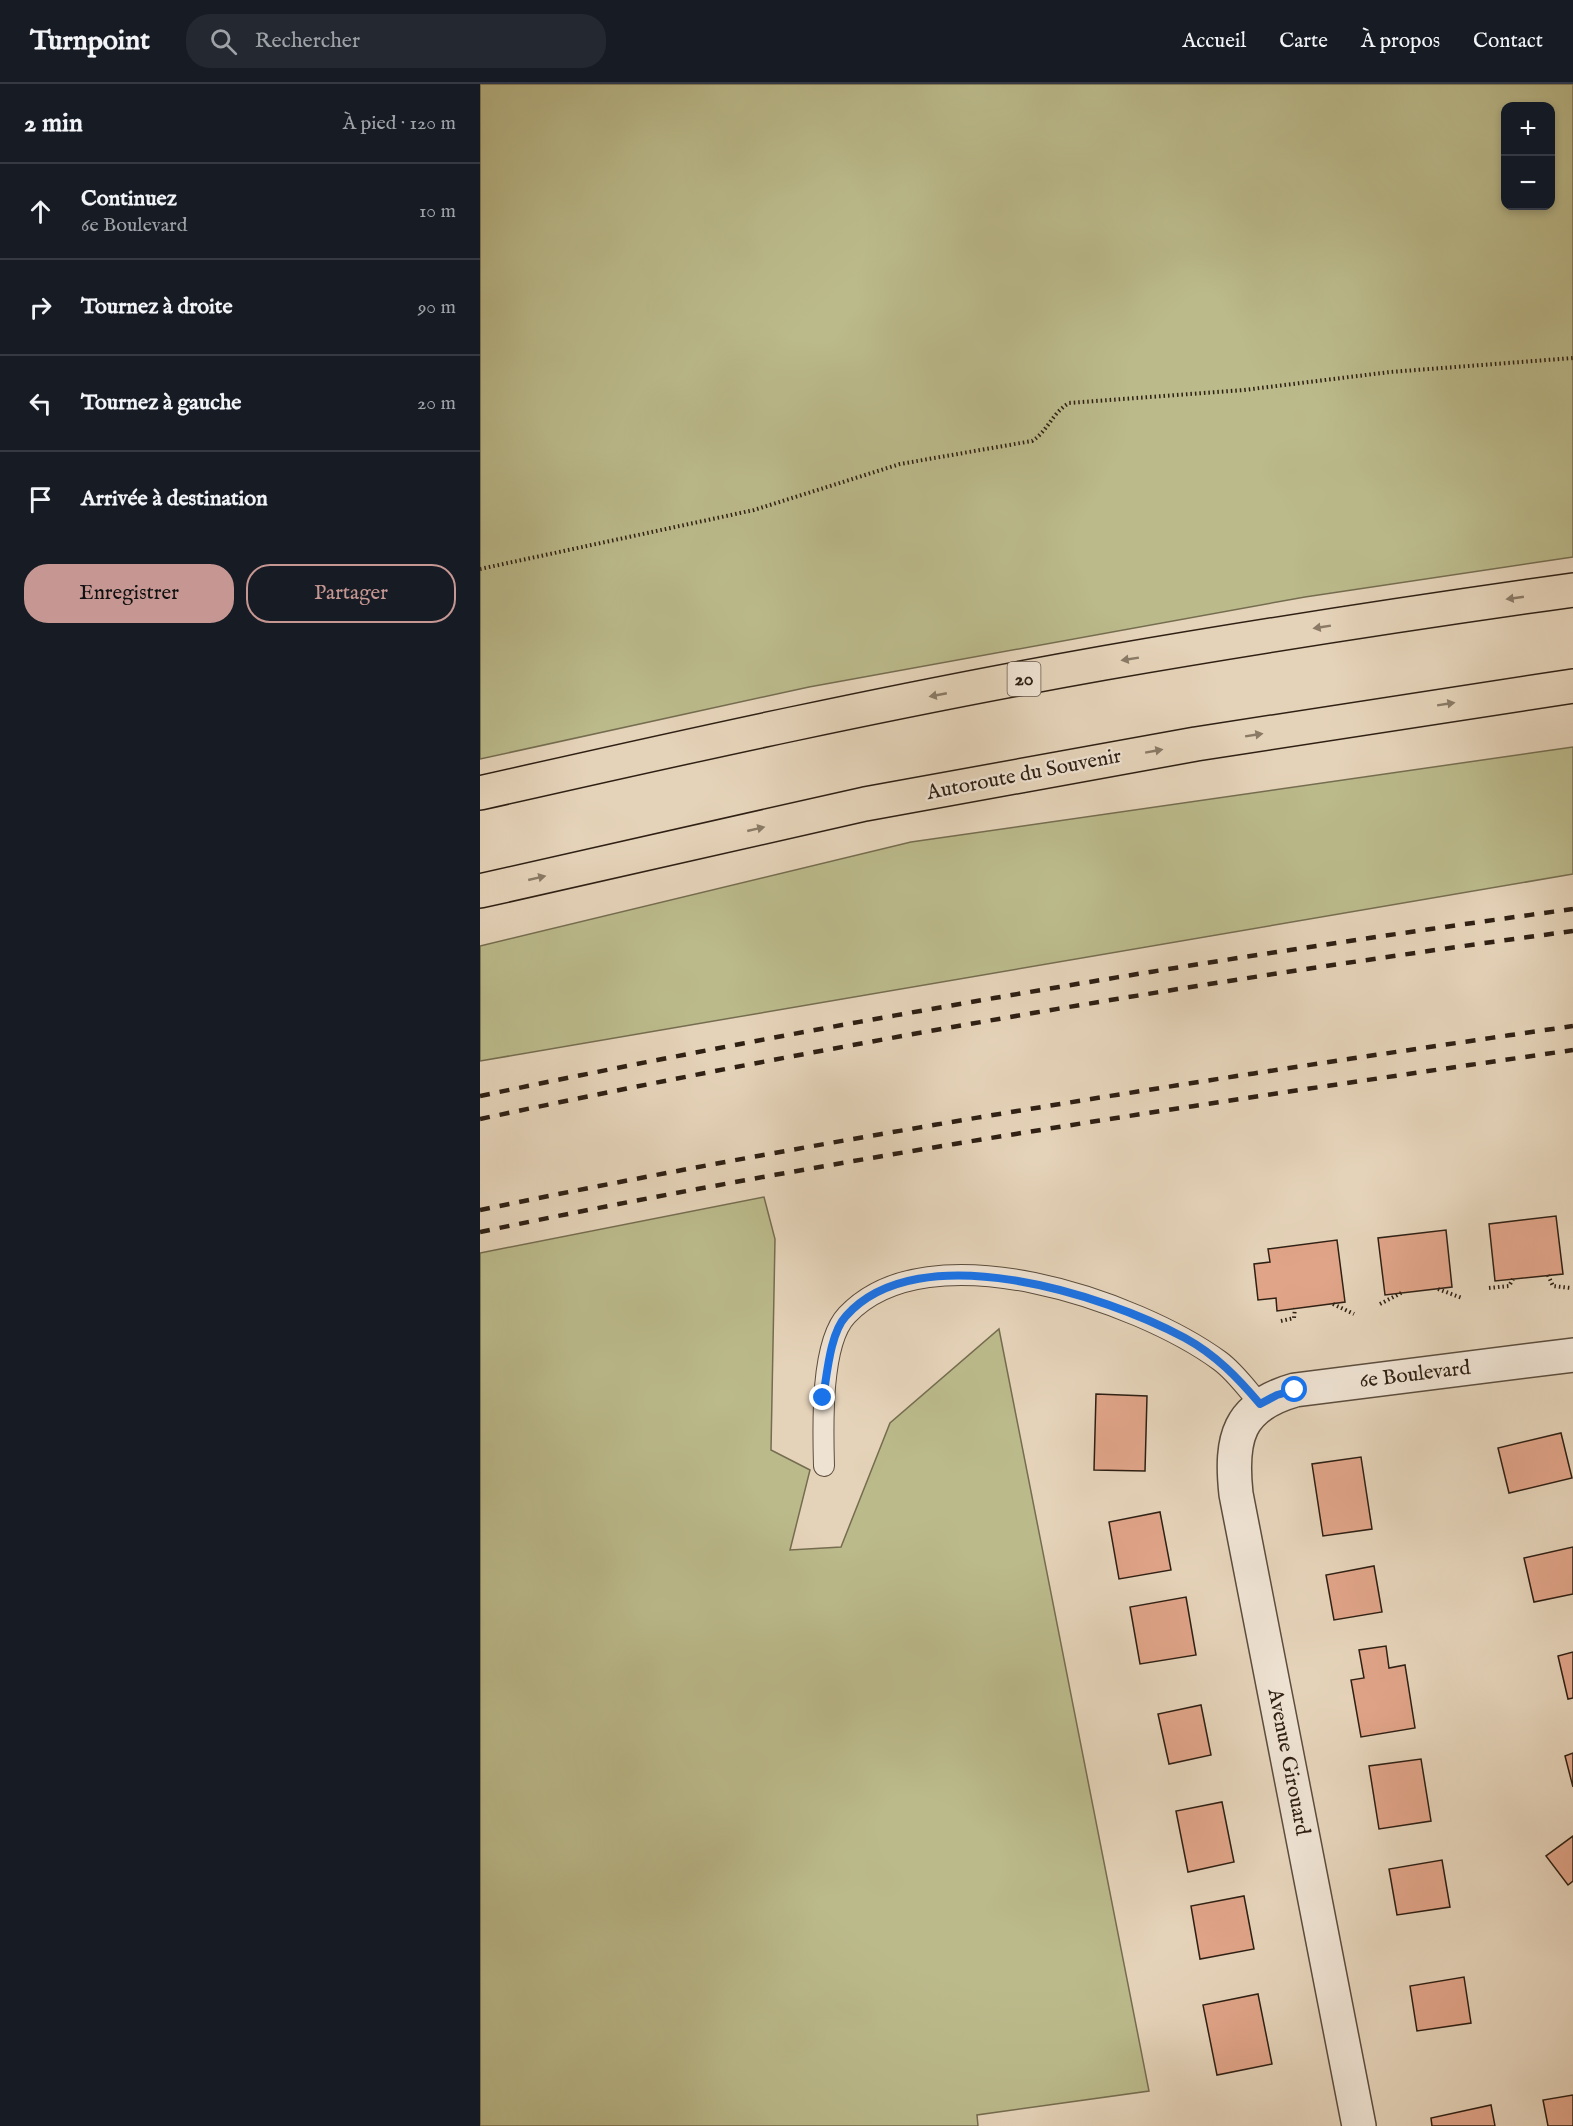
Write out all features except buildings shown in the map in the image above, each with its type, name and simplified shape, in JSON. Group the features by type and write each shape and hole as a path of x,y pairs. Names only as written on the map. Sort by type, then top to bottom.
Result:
{"highway":[{"name":"20","path":"480,793 885,705 1092,666 1418,612 1573,590"},
{"name":"Autoroute du Souvenir","path":"480,891 865,804 1185,746 1573,686"}],"street":[{"name":"6e Boulevard","path":"1260,1404 1277,1395 1295,1390 1573,1355"},
{"name":"Avenue Girouard","path":"1260,1404 1246,1419 1235,1448 1236,1494 1359,2126"}],"lane":[{"path":"824,1466 823,1398 832,1346 845,1316 875,1293 917,1280 947,1275 1004,1277 1058,1288 1127,1312 1186,1338 1222,1362 1260,1404"}],"path":[{"path":"480,569 754,510 900,464 1032,441 1042,435 1057,410 1070,403 1244,390 1390,372 1573,358"},
{"path":"1548,1275 1552,1286 1572,1288"},
{"path":"1489,1288 1509,1287 1513,1279"},
{"path":"1438,1289 1462,1298"},
{"path":"1380,1304 1403,1292"},
{"path":"1333,1304 1354,1314"},
{"path":"1281,1321 1294,1318 1295,1308"}],"shaded area":[{"path":"480,84 1573,84 1573,557 1305,597 809,687 480,759"},
{"path":"1573,747 1573,874 480,1061 480,946 911,842"},
{"path":"764,1197 775,1239 771,1450 810,1470 790,1550 841,1547 890,1423 999,1329 1149,2091 977,2115 978,2126 480,2126 480,1253"}],"railway":[{"path":"480,1096 752,1042 1025,993 1162,970 1573,909"},
{"path":"480,1119 752,1064 1025,1014 1299,970 1573,931"},
{"path":"480,1210 888,1133 1573,1026"},
{"path":"480,1232 752,1179 1025,1132 1573,1050"}],"route":[{"path":"823,1398 832,1346 845,1316 875,1293 917,1280 947,1275 1004,1277 1058,1288 1127,1312 1186,1338 1222,1362 1260,1404 1277,1395 1295,1390"}]}
